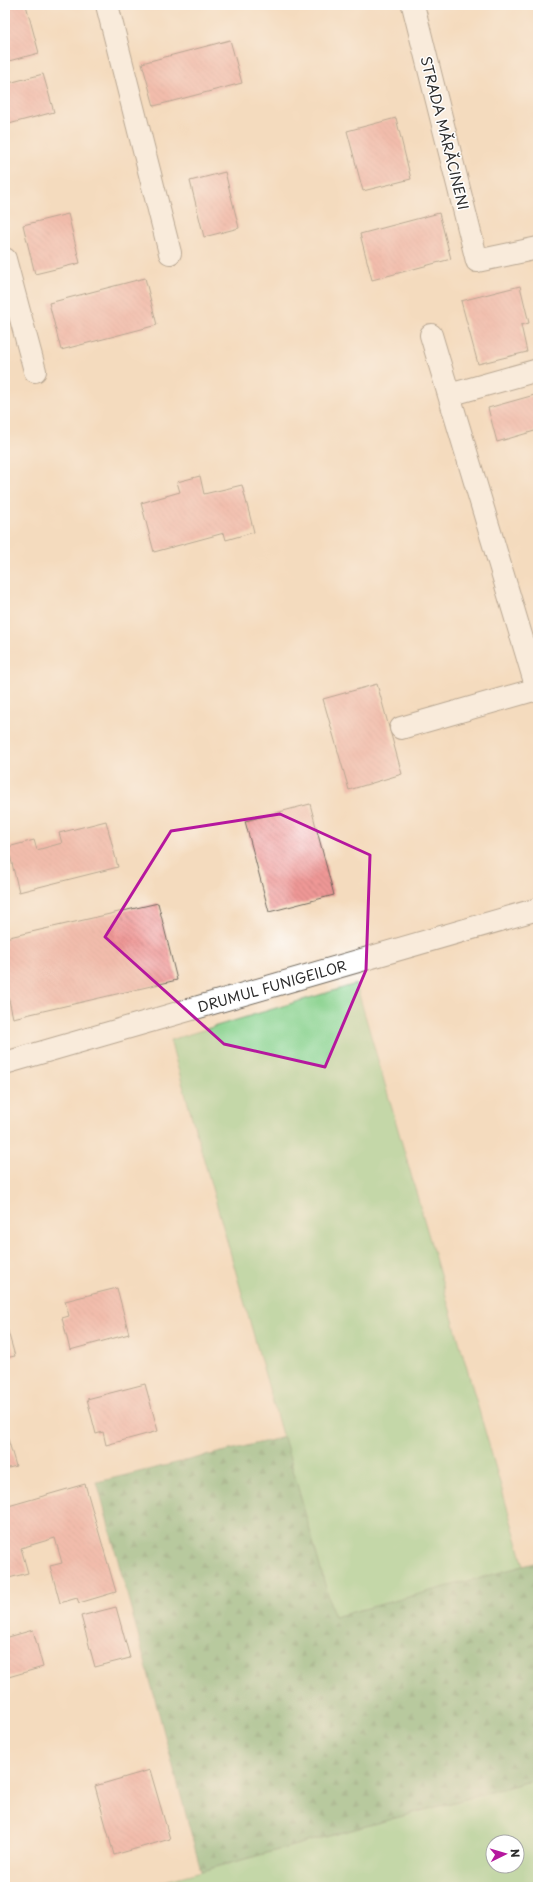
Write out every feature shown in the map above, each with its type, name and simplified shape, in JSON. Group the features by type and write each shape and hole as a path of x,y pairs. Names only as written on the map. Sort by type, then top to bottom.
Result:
{"street":[{"path":"107,5 170,253"},
{"name":"STRADA MĂRĂCINENI","path":"413,5 477,260 538,248"},
{"path":"5,259 35,371"},
{"path":"401,728 538,690 432,336"},
{"path":"450,395 538,370"},
{"name":"DRUMUL FUNIGEILOR","path":"5,1063 538,909"}],"highlighted area":[{"path":"280,814 370,855 366,970 325,1067 224,1044 105,937 171,831"}],"green space":[{"path":"356,984 524,1566 334,1618 170,1040"},
{"path":"284,1437 334,1617 538,1562 538,1779 201,1871 97,1482"},
{"path":"538,1779 538,1887 143,1887"}],"building":[{"path":"5,5 26,5 39,53 5,62"},
{"path":"230,40 242,83 154,106 142,63"},
{"path":"43,74 54,112 5,125 5,84"},
{"path":"396,118 411,179 363,191 347,131"},
{"path":"225,172 239,228 204,237 190,181"},
{"path":"439,213 451,259 372,280 360,234"},
{"path":"68,214 80,263 35,274 23,225"},
{"path":"145,278 157,325 61,350 49,303"},
{"path":"520,286 529,323 521,325 527,352 478,364 461,301"},
{"path":"538,394 538,430 497,442 488,408"},
{"path":"200,476 204,494 242,485 254,532 226,540 224,533 154,552 141,503 180,492 177,482"},
{"path":"377,684 402,774 349,790 323,699"},
{"path":"310,804 334,895 269,912 245,821"},
{"path":"106,821 118,867 19,892 8,847 34,840 37,850 62,843 59,833"},
{"path":"158,903 177,980 13,1018 5,982 5,938"},
{"path":"117,1288 129,1334 70,1350 62,1318 69,1316 65,1301"},
{"path":"5,1321 15,1356 5,1358"},
{"path":"145,1384 158,1431 106,1445 103,1432 96,1434 87,1399"},
{"path":"5,1429 16,1466 5,1469"},
{"path":"85,1484 116,1592 79,1603 77,1598 60,1603 50,1566 62,1563 55,1538 21,1548 28,1573 5,1579 5,1507"},
{"path":"116,1607 130,1658 95,1667 81,1616"},
{"path":"33,1630 43,1667 5,1678 5,1638"},
{"path":"150,1770 170,1839 114,1855 95,1786"}]}
